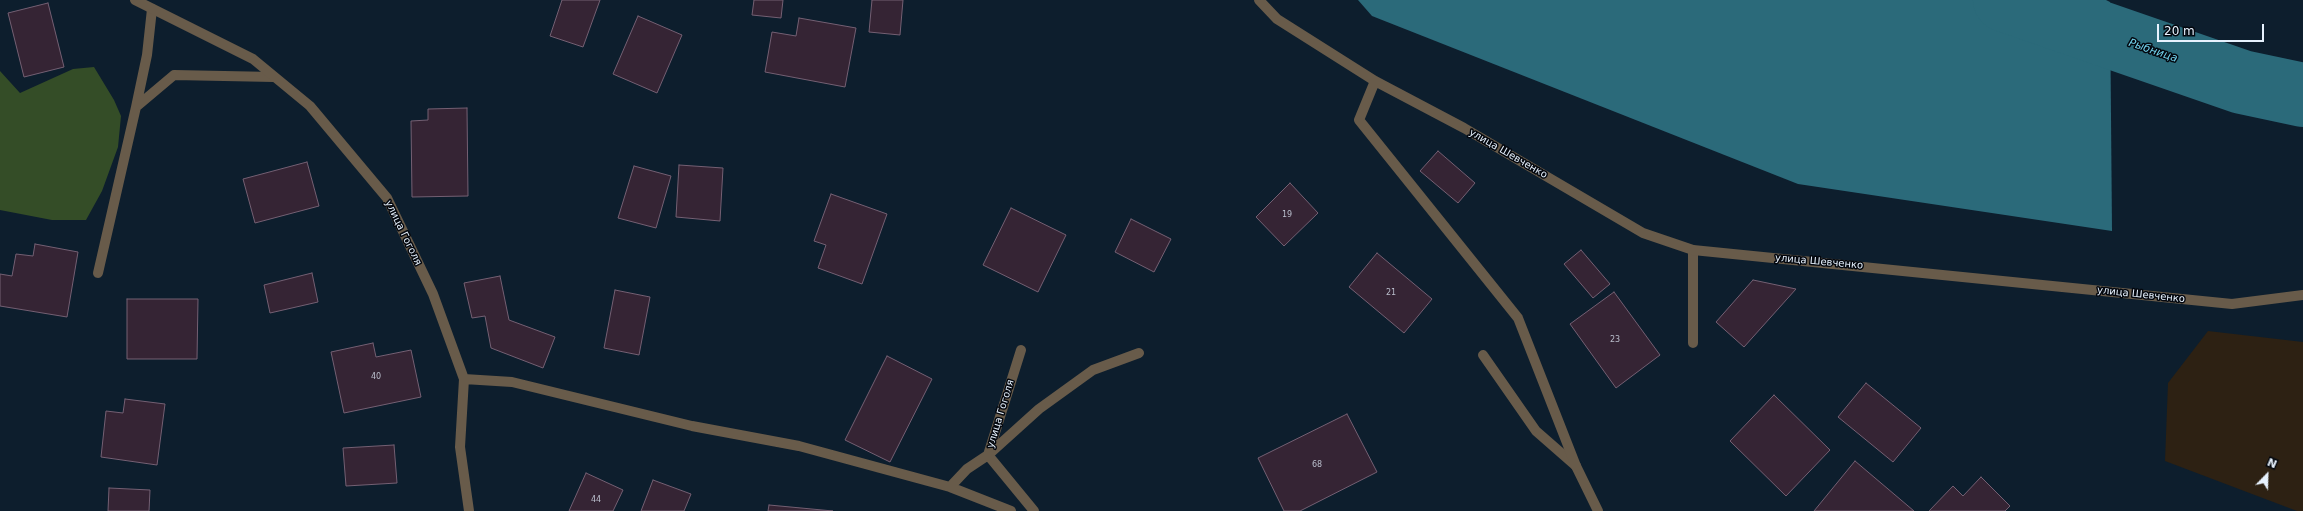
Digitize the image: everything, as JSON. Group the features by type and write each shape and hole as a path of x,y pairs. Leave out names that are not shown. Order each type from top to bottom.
{"street":[{"name":"улица Гоголя","path":"135,0 253,59 310,106 387,198 433,294 464,379 460,447 469,511"},
{"name":"улица Шевченко","path":"1259,0 1277,18 1375,82 1464,128 1643,234 1693,250 2232,304 2303,295"},
{"path":"98,273 147,55 152,9"},
{"path":"136,107 174,75 274,77"},
{"path":"1375,82 1359,120 1518,318 1576,466 1598,511"},
{"path":"1693,250 1693,344"},
{"name":"улица Гоголя","path":"1021,350 988,455 1034,511"},
{"path":"950,487 967,469 988,455 1039,409 1093,370 1139,353"},
{"path":"1483,354 1536,431 1576,466"},
{"path":"464,379 512,382 692,426 799,446 950,487 1011,511"}],"shaded area":[{"path":"2208,331 2303,342 2303,511 2297,511 2165,461 2168,383"}],"green space":[{"path":"94,67 114,100 121,116 118,147 102,191 86,220 52,220 0,210 0,71 20,93 73,69"}],"water":[{"path":"1358,0 2106,0 2110,2 2112,231 1798,184 1372,16"}],"building":[{"path":"562,0 600,0 583,47 550,36"},
{"path":"754,0 783,0 781,18 752,15"},
{"path":"872,0 903,0 900,35 869,32"},
{"path":"48,3 64,67 24,77 8,13"},
{"path":"638,16 682,35 657,93 613,74"},
{"path":"799,18 856,28 845,87 765,72 772,32 796,36"},
{"path":"467,108 468,196 412,197 411,121 428,120 428,109"},
{"path":"1438,151 1475,183 1458,203 1420,171"},
{"path":"307,162 319,206 255,223 243,179"},
{"path":"679,165 723,168 720,221 676,217"},
{"path":"634,166 671,176 656,228 618,218"},
{"path":"1290,183 1318,213 1284,246 1256,217"},
{"path":"831,194 887,214 862,284 818,268 826,245 814,241"},
{"path":"1011,208 1066,235 1038,292 983,265"},
{"path":"1131,219 1171,239 1154,272 1115,252"},
{"path":"35,244 78,252 67,317 0,306 0,274 12,276 16,254 33,256"},
{"path":"1581,250 1610,284 1593,298 1564,264"},
{"path":"1377,253 1432,299 1404,333 1349,287"},
{"path":"312,273 318,302 270,313 264,285"},
{"path":"500,276 509,320 555,337 543,368 491,348 485,316 472,318 464,283"},
{"path":"1753,280 1796,289 1744,347 1716,322"},
{"path":"615,290 650,297 639,355 604,348"},
{"path":"1614,292 1660,355 1616,388 1570,324"},
{"path":"127,299 198,299 197,359 127,359"},
{"path":"373,343 376,357 411,350 421,397 344,413 331,352"},
{"path":"887,356 932,379 890,462 845,440"},
{"path":"1866,383 1921,428 1893,462 1838,417"},
{"path":"1774,395 1830,450 1786,496 1730,441"},
{"path":"125,399 165,404 157,465 101,457 106,411 123,413"},
{"path":"1347,414 1377,472 1300,511 1284,511 1258,458"},
{"path":"394,445 397,483 346,486 343,448"},
{"path":"1855,461 1914,511 1814,511"},
{"path":"586,473 623,490 613,511 569,511"},
{"path":"1981,477 2010,506 2005,511 1929,511 1953,486 1963,496"},
{"path":"653,480 691,494 684,511 641,511"},
{"path":"109,488 150,490 149,511 108,511"},
{"path":"769,505 833,511 768,511"}],"waterway":[{"name":"Рыбница","path":"2005,0 2242,82 2303,95"}]}
